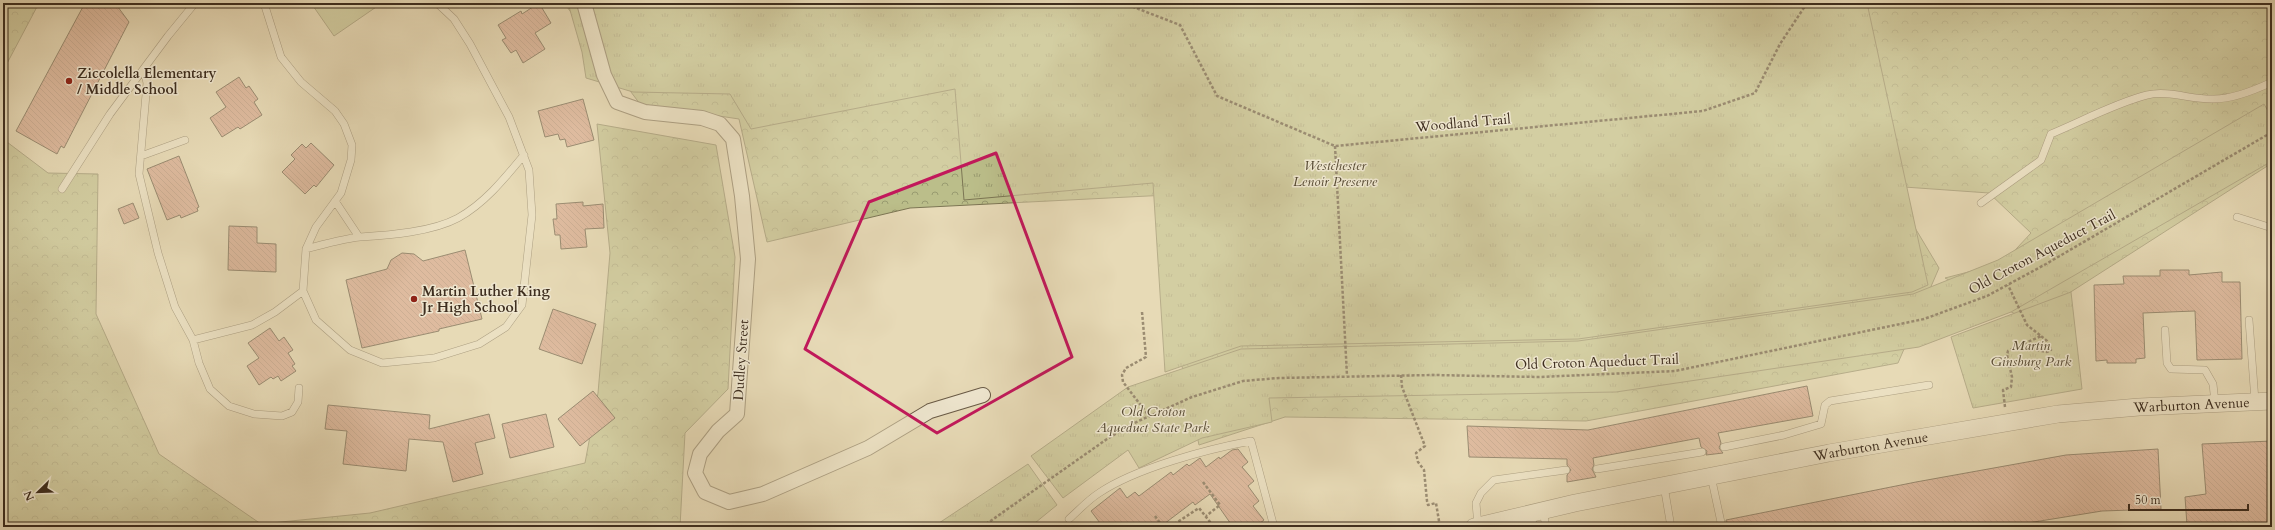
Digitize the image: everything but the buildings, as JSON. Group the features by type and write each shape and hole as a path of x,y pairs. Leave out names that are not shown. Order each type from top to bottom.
{"street":[{"name":"Dudley Street","path":"584,3 604,75 617,102 645,112 702,118 720,124 733,139 748,259 736,414 718,430 700,454 695,474 705,492 729,502 763,494 868,448 930,411 983,395"},
{"name":"Warburton Avenue","path":"1476,527 1538,520 1664,486 1829,453 2058,414 2272,401"}],"lane":[{"path":"62,189 110,114 195,3"},
{"path":"264,3 281,57 301,82 335,111 349,133 352,145 351,160 341,193 316,227 306,249 303,291 316,320 350,350 382,363 434,358 479,344 506,327 522,305 532,215 529,170 509,117 470,44 454,19 437,3"},
{"path":"144,70 147,83 139,174 156,246 175,307 193,340 199,363 210,389 229,406 254,414 282,416 292,412 298,402 299,388"},
{"path":"1981,203 2041,160 2051,134 2101,113 2148,95 2173,94 2215,100 2252,91 2272,82"},
{"path":"141,156 185,140"},
{"path":"306,249 359,237 436,226 458,218 476,206 495,189 524,155"},
{"path":"335,201 359,237"},
{"path":"2237,217 2272,228"},
{"path":"193,340 252,325 275,312 303,291"},
{"path":"2249,320 2255,402"},
{"path":"2165,330 2166,363 2171,369 2205,370 2213,384 2216,404"},
{"path":"1724,447 1784,435 1821,424 1825,406 1830,401 1929,385"},
{"path":"1069,519 1099,493 1137,474 1217,447 1251,441 1274,527"},
{"path":"1597,469 1702,452"},
{"path":"1476,527 1476,503 1481,492 1494,480 1566,470"},
{"path":"1711,476 1722,527"},
{"path":"1664,486 1671,527"}],"path":[{"name":"Woodland Trail","path":"1122,3 1180,25 1217,96 1335,146 1703,111 1755,93 1780,44 1807,3"},
{"name":"Old Croton Aqueduct Trail","path":"982,527 1107,439 1149,416 1192,397 1243,381 1279,378 1347,376 1539,377 1675,371 1924,319 1987,296 2008,285 2272,132"},
{"path":"1335,146 1347,376"},
{"path":"2008,285 2027,325 2047,341 2050,350 2047,352 2027,348 2023,344"},
{"path":"1142,312 1146,357 1126,368 1122,375 1123,382 1149,416"},
{"path":"2005,405 2003,390 2011,387 2012,377 2007,354 2008,351 2041,336"},
{"path":"1401,376 1402,387 1425,446 1416,453 1418,462 1424,470 1428,505 1436,503 1440,527"},
{"path":"1202,482 1220,505 1206,516"},
{"path":"1170,527 1199,508 1214,527"},
{"path":"1155,516 1163,527"}],"highlighted area":[{"path":"996,153 1072,357 937,433 805,349 869,202"}],"green space":[{"path":"3,3 39,3 3,71"},
{"path":"311,3 382,3 334,36"},
{"name":"Westchester Lenoir Preserve","path":"564,3 2272,3 2272,163 2027,320 1945,278 2003,263 2031,233 1989,193 1890,186 1939,268 1898,363 1586,421 1285,417 1199,445 1172,320 1168,195 910,208 767,242 739,119 640,104"},
{"name":"Westchester Lenoir Preserve","path":"568,3 1867,3 1928,285 1912,292 1578,339 1241,346 1165,372 1153,183 964,200 955,89 751,129 730,94 633,92 586,78 582,52"},
{"name":"Old Croton Aqueduct State Park","path":"2264,104 2272,118 2272,161 2011,312 1919,347 1616,392 1269,398 1272,422 1202,438 1139,468 1128,450 1063,498 1031,456 1128,387 1241,349 1578,341 1913,294 1998,260"},
{"path":"597,124 716,145 735,257 728,389 685,433 680,527 3,527 3,139 48,173 98,174 96,314 159,454 261,524 370,513 585,463 598,393 610,253"},
{"name":"Martin Ginsburg Park","path":"2071,292 2082,389 1973,408 1951,337"},
{"path":"1028,464 1057,505 1030,527 933,527"}],"place":[{"name":"Ziccolella Elementary / Middle School","path":"69,81"},
{"name":"Martin Luther King Jr High School","path":"414,299"}]}
